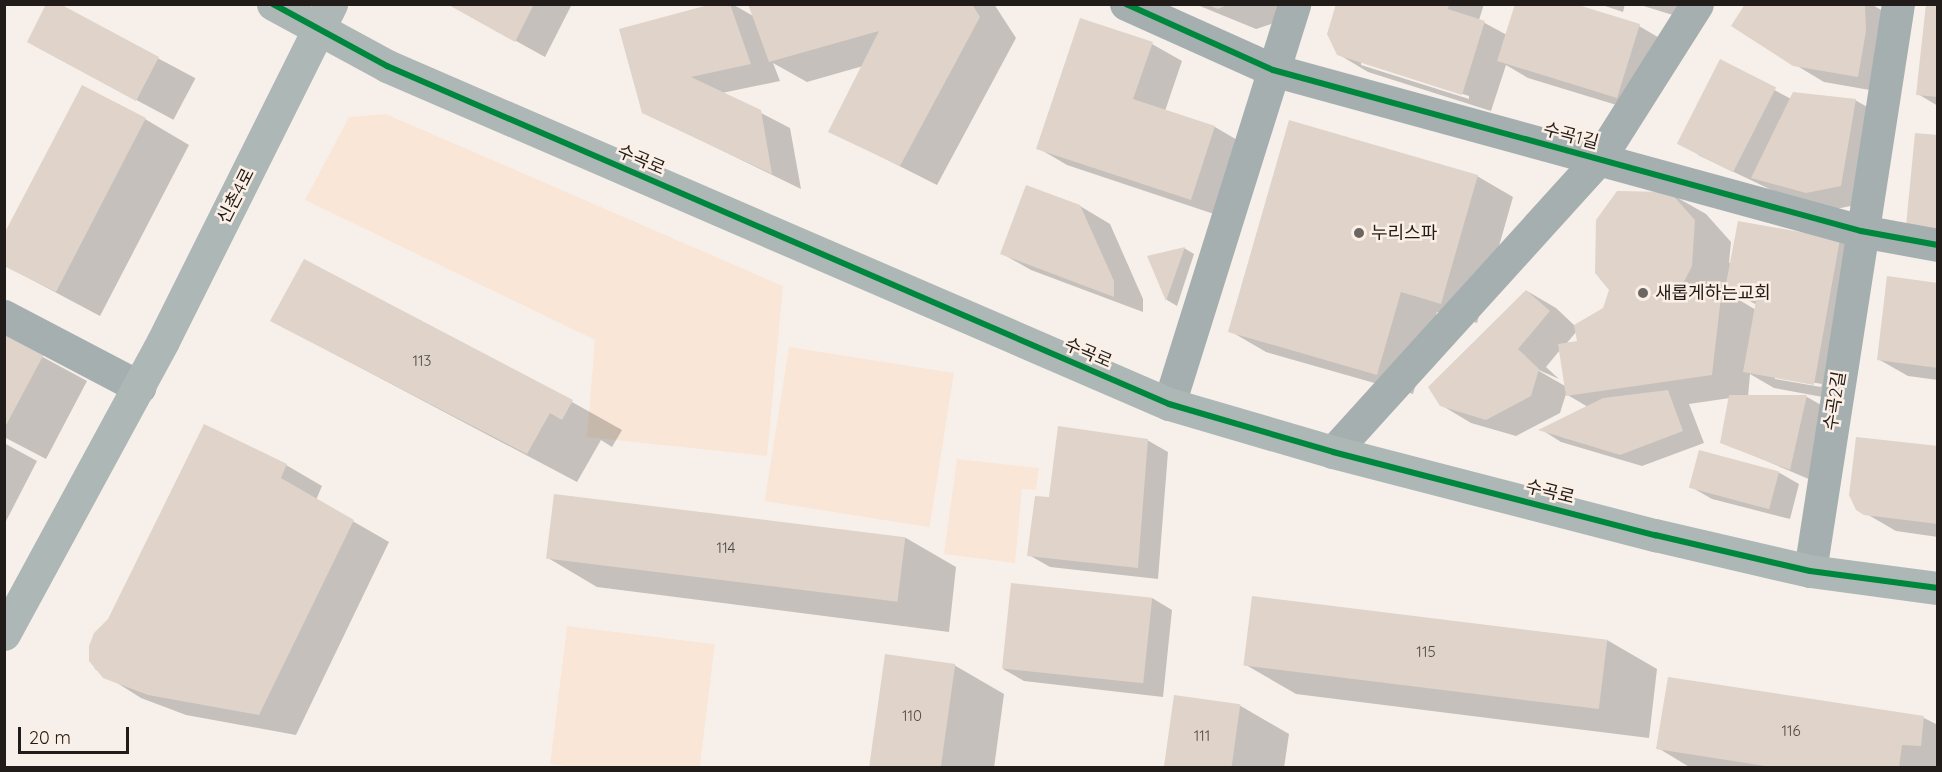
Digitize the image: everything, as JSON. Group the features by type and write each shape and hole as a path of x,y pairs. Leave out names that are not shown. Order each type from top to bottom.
{"street":[{"name":"수곡로","path":"273,4 326,16 387,66 1169,404 1333,452 1810,571 1938,588"},
{"name":"수곡1길","path":"1126,4 1273,70 1861,231"},
{"path":"1169,404 1294,4"},
{"path":"1333,452 1599,159 1697,4"},
{"name":"수곡2길","path":"1810,571 1898,4"},
{"name":"신촌4로","path":"6,625 139,387 326,16"},
{"path":"1861,231 1938,245"},
{"path":"4,316 139,387"}],"shaded area":[{"path":"386,114 783,286 767,456 587,437 595,340 305,200 349,117"},
{"path":"789,347 954,373 930,527 765,501"},
{"path":"957,459 1039,468 1036,490 1022,489 1015,563 944,554"},
{"path":"567,626 715,644 700,768 583,768 550,764"}],"building":[{"path":"46,4 60,4 159,57 136,101 27,42"},
{"path":"447,4 534,4 515,42"},
{"path":"712,4 730,4 751,64 691,77 761,110 772,174 642,113 619,29"},
{"path":"748,4 972,4 980,17 900,166 828,132 879,31 769,62"},
{"path":"1208,4 1230,4 1218,9 1208,5"},
{"path":"1336,4 1449,4 1448,9 1485,21 1462,95 1337,55 1327,34"},
{"path":"1515,4 1575,4 1640,24 1617,98 1497,61"},
{"path":"1745,4 1865,4 1866,31 1858,77 1793,66 1731,26"},
{"path":"1926,4 1938,4 1938,97 1916,95"},
{"path":"1080,18 1153,42 1133,99 1215,126 1191,200 1036,149"},
{"path":"1720,59 1776,88 1733,172 1677,144"},
{"path":"82,85 146,118 56,292 4,266 4,234"},
{"path":"1793,92 1856,99 1841,186 1806,193 1751,178"},
{"name":"누리스파","path":"1289,120 1478,175 1441,304 1401,292 1377,375 1228,332"},
{"path":"1915,133 1938,135 1938,229 1906,226"},
{"path":"1026,185 1080,205 1114,281 1114,297 1000,254"},
{"name":"새롭게하는교회","path":"1617,191 1670,192 1695,220 1692,266 1677,296 1722,288 1712,375 1566,396 1558,344 1577,341 1574,325 1603,308 1609,290 1595,273 1596,220"},
{"path":"1738,221 1840,239 1814,385 1743,372 1757,295 1725,289"},
{"path":"1185,247 1166,301 1147,256"},
{"path":"304,259 573,400 562,420 550,413 527,454 270,321"},
{"path":"1887,276 1938,283 1938,368 1877,360"},
{"path":"1526,290 1550,311 1518,349 1539,369 1531,396 1486,420 1440,406 1428,387"},
{"path":"4,334 44,354 4,429"},
{"path":"1668,390 1683,431 1620,455 1538,430 1603,398"},
{"path":"1729,395 1807,395 1790,470 1720,443"},
{"path":"204,424 287,464 281,478 354,520 259,715 148,695 103,678 89,661 89,646 94,633 108,619"},
{"path":"1058,426 1148,439 1138,568 1027,556 1035,496 1049,497"},
{"path":"1856,437 1938,446 1938,524 1864,515 1856,510 1849,495"},
{"path":"1699,450 1779,471 1769,509 1689,488"},
{"path":"554,494 905,537 897,602 546,559"},
{"path":"1011,583 1152,598 1143,683 1002,669"},
{"path":"1252,596 1607,640 1599,709 1243,665"},
{"path":"885,654 955,664 941,768 869,768"},
{"path":"1668,677 1924,716 1921,746 1902,745 1899,768 1778,768 1656,749"},
{"path":"1174,695 1240,704 1231,768 1164,768"}],"cycle path":[{"path":"273,4 387,66 1169,404 1333,452 1655,535 1810,571 1938,588"},
{"path":"1126,4 1273,70 1861,231 1938,245"}],"place":[{"name":"누리스파","path":"1359,233"},
{"name":"새롭게하는교회","path":"1643,293"}]}
